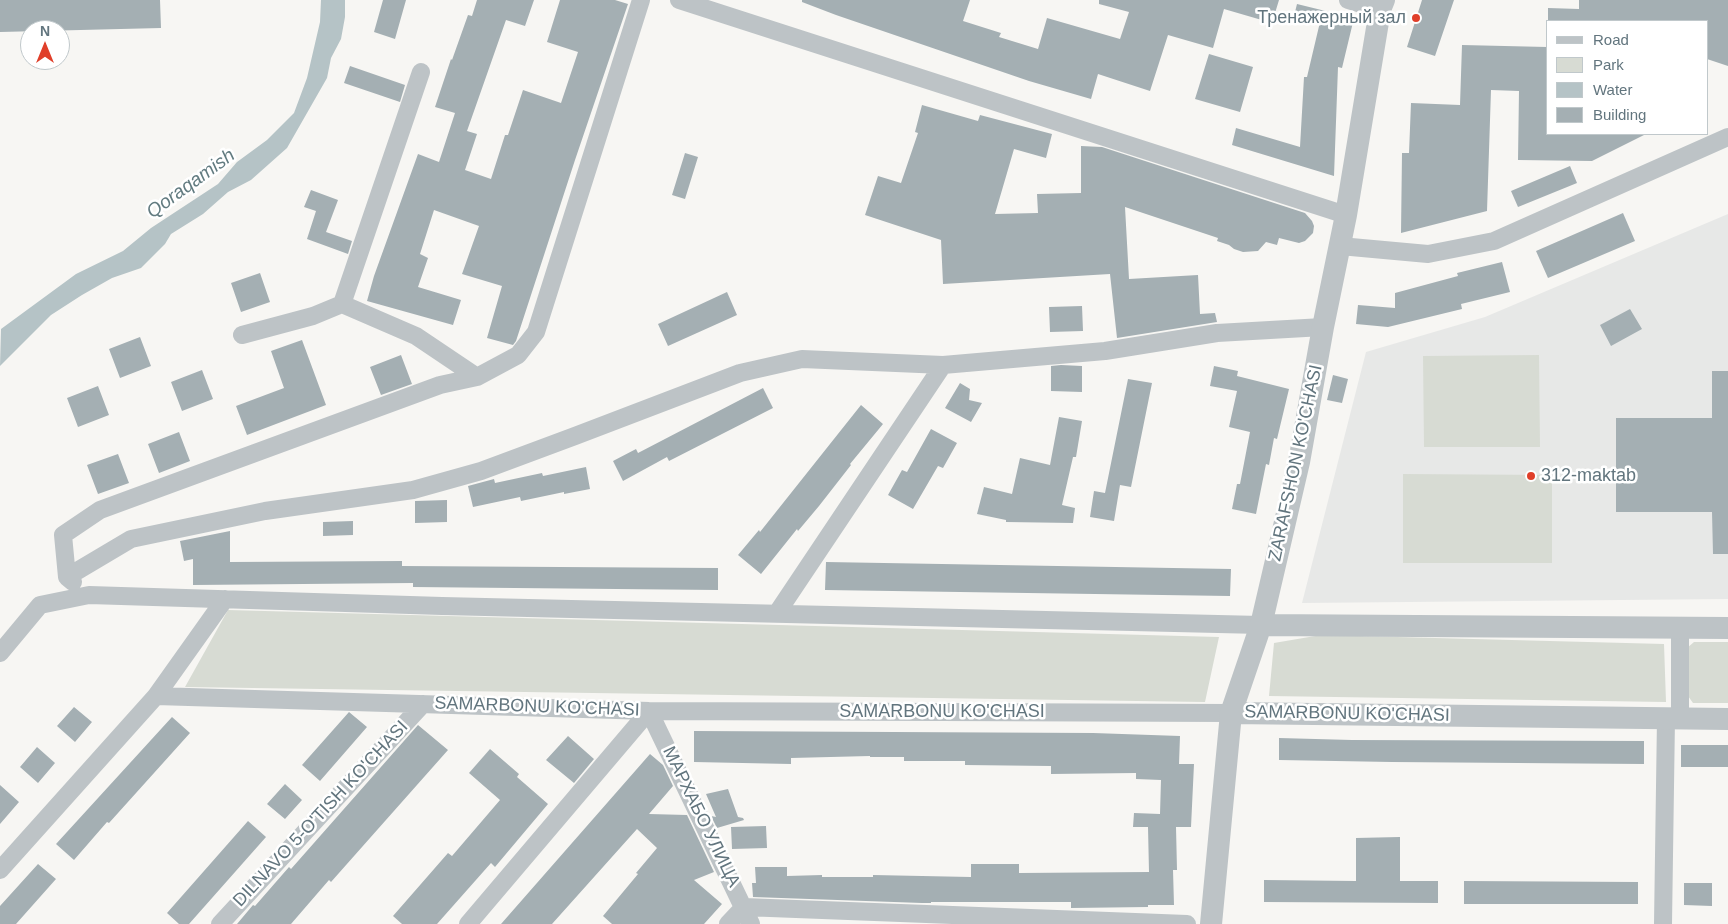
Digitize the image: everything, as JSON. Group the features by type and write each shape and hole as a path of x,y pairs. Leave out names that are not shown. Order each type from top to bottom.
{"street":[{"path":"89,595 67,577 64,535 100,510 440,385 477,377 518,355 536,332 641,0"},
{"path":"679,0 1346,215"},
{"path":"1348,0 1382,5"},
{"name":"ZARAFSHON KO'CHASI","path":"1211,924 1231,713 1261,624 1299,462 1323,327 1346,215 1382,5"},
{"path":"342,304 421,72"},
{"path":"1340,246 1428,254 1494,241 1728,137"},
{"path":"242,335 313,316 342,304 416,336 477,377"},
{"path":"67,577 131,539 265,511 413,490 481,471 740,373 802,359 944,365 1105,351 1217,333 1323,327"},
{"path":"777,613 944,365"},
{"path":"0,653 40,605 89,595 442,606 1261,624 1728,628"},
{"path":"0,870 156,696 225,599"},
{"path":"1663,924 1673,718 1680,628"},
{"name":"SAMARBONU KO'CHASI","path":"156,696 649,711 1231,713 1728,719"},
{"name":"DILNAVO 5-O'TISH KO'CHASI","path":"220,924 422,704"},
{"path":"468,924 649,711"},
{"name":"МАРХАБО УЛИЦА","path":"649,711 751,924"},
{"path":"728,924 744,906 1186,924"}],"shaded area":[{"name":"312-maktab","path":"1728,214 1728,599 1302,603 1366,352 1485,317"}],"green space":[{"path":"1539,355 1540,447 1424,447 1423,356"},
{"path":"1403,474 1552,475 1552,563 1403,563"},
{"path":"228,610 1219,637 1205,702 185,687"},
{"path":"1321,635 1664,644 1666,702 1269,696 1274,643"},
{"path":"1694,642 1728,642 1728,703 1693,703 1688,696 1687,648"}],"water":[{"path":"321,0 345,0 345,17 341,39 331,58 327,78 287,148 251,180 228,192 203,214 171,234 165,244 141,268 112,278 51,315 0,366 1,329 76,274 123,251 151,228 218,184 237,162 267,140 294,113 307,78 320,22"}],"building":[{"path":"0,0 160,0 161,28 70,30 70,20 20,20 20,32 0,32"},
{"path":"383,0 406,0 395,39 374,32"},
{"path":"477,0 534,0 525,26 506,20 467,131 477,134 465,170 491,179 505,135 508,135 523,90 561,103 578,52 547,42 560,0 615,0 628,4 516,341 513,345 487,338 502,286 462,274 479,226 434,210 420,254 428,258 418,287 461,300 453,325 367,301 374,276 418,154 439,162 455,113 435,107 468,15 472,16"},
{"path":"802,0 970,0 963,21 1001,33 999,37 1038,49 1047,18 1120,39 1129,12 1099,4 1099,0 1279,0 1272,23 1224,9 1213,48 1168,35 1150,91 1098,74 1091,99 1029,81 836,15 802,2"},
{"path":"1422,0 1454,0 1435,56 1407,47"},
{"path":"1579,0 1728,0 1728,66 1708,59 1708,20 1548,20 1548,8 1579,9"},
{"path":"1297,4 1354,18 1342,68 1338,67 1334,176 1232,145 1236,128 1300,147 1304,77 1307,77 1320,22 1295,12"},
{"path":"1462,45 1546,47 1546,135 1644,135 1592,161 1518,160 1519,91 1491,90 1487,211 1401,233 1402,153 1409,153 1411,103 1460,105"},
{"path":"1209,54 1253,67 1240,112 1195,99"},
{"path":"350,66 405,85 400,102 344,83"},
{"path":"922,105 978,121 980,115 1052,134 1046,158 1014,149 995,214 1038,213 1037,194 1081,193 1081,146 1102,147 1305,213 1314,226 1313,233 1305,241 1299,243 1279,238 1277,245 1266,242 1258,251 1243,252 1217,241 1218,238 1125,207 1129,279 1198,275 1200,314 1215,313 1217,322 1117,338 1110,274 943,284 941,240 865,215 878,176 901,183 918,133 915,132"},
{"path":"685,153 698,157 685,199 672,195"},
{"path":"1570,166 1577,183 1518,207 1511,191"},
{"path":"311,190 338,200 326,232 352,241 348,254 307,239 316,211 304,207"},
{"path":"1623,213 1635,241 1548,278 1536,251"},
{"path":"1502,262 1510,292 1461,304 1462,309 1388,327 1356,324 1358,305 1395,308 1395,293 1458,276 1457,273"},
{"path":"260,273 270,302 241,312 231,283"},
{"path":"727,292 737,315 668,346 658,324"},
{"path":"1082,306 1083,331 1050,332 1049,307"},
{"path":"1630,309 1642,329 1611,346 1600,325"},
{"path":"140,337 151,366 120,378 109,349"},
{"path":"302,340 326,405 247,435 236,406 284,388 271,351"},
{"path":"401,355 412,384 381,395 370,367"},
{"path":"1051,366 1082,366 1082,392 1051,391"},
{"path":"1214,366 1238,371 1237,376 1289,389 1277,439 1274,438 1269,465 1266,464 1256,514 1232,509 1237,484 1240,484 1250,432 1229,427 1237,391 1210,386"},
{"path":"202,370 213,399 182,411 171,382"},
{"path":"1712,371 1728,371 1728,554 1713,554 1712,512 1616,512 1616,418 1712,418"},
{"path":"1333,375 1348,379 1342,403 1327,400"},
{"path":"1128,379 1152,383 1131,487 1120,485 1114,521 1090,517 1094,491 1105,493"},
{"path":"960,383 970,389 969,400 982,403 971,422 945,408"},
{"path":"98,386 109,415 78,427 67,398"},
{"path":"763,388 773,408 669,461 667,457 623,481 613,461 636,449 638,453"},
{"path":"861,405 883,424 819,506 798,531 797,529 761,574 738,555 759,530 760,532"},
{"path":"1059,417 1082,421 1076,457 1073,457 1062,505 1075,508 1073,523 1006,522 1006,520 977,514 984,487 1012,494 1020,458 1050,465"},
{"path":"931,429 957,443 943,468 938,466 913,509 888,495 902,470 907,472"},
{"path":"179,432 190,461 159,473 148,444"},
{"path":"118,454 129,483 98,494 87,465"},
{"path":"586,467 590,489 521,501 520,497 473,507 468,486 494,479 495,483 542,473 543,476"},
{"path":"447,500 447,522 415,523 415,501"},
{"path":"353,521 353,535 323,536 323,522"},
{"path":"230,531 230,562 402,561 402,566 718,568 718,590 413,587 413,583 193,585 193,559 184,561 180,541"},
{"path":"826,562 1231,569 1230,596 825,590"},
{"path":"74,707 92,722 75,742 57,726"},
{"path":"349,712 367,727 320,781 302,765"},
{"path":"172,717 190,733 74,860 56,844"},
{"path":"418,725 448,750 331,882 329,880 291,924 237,924 289,867 291,869"},
{"path":"694,731 1093,733 1180,736 1179,764 1194,764 1191,827 1176,827 1177,870 1173,870 1174,905 1071,908 1071,902 922,903 753,897 752,883 756,883 755,867 787,867 787,876 822,875 822,877 873,877 873,875 971,877 971,864 1019,864 1019,873 1149,872 1148,827 1133,827 1134,813 1160,814 1161,780 1136,779 1136,773 1051,774 1051,766 965,765 965,761 904,761 904,757 791,758 791,764 694,762"},
{"path":"568,736 594,759 574,783 546,760"},
{"path":"1279,738 1644,741 1644,764 1279,760"},
{"path":"1681,745 1728,745 1728,767 1681,767"},
{"path":"37,747 55,763 38,783 20,767"},
{"path":"490,749 519,774 517,777 548,804 495,867 491,863 437,924 402,924 393,916 448,853 452,856 500,800 469,773"},
{"path":"650,754 663,765 673,786 649,814 687,815 714,872 694,880 722,904 704,924 612,924 603,916 657,848 637,829 552,924 501,924"},
{"path":"285,784 302,800 285,819 267,804"},
{"path":"0,785 19,802 0,824"},
{"path":"728,789 738,817 744,820 717,828 711,816 716,817 706,794"},
{"path":"248,821 266,837 189,924 179,924 167,913"},
{"path":"766,826 767,848 732,849 731,827"},
{"path":"1400,837 1400,881 1438,881 1438,903 1264,902 1264,880 1356,881 1356,838"},
{"path":"38,864 56,879 16,924 0,924 0,906"},
{"path":"1464,881 1638,882 1638,904 1464,904"},
{"path":"1684,883 1712,883 1712,906 1684,905"}],"place":[{"name":"Тренажерный зал","path":"1416,18"},
{"name":"312-maktab","path":"1531,476"}],"water label":[{"name":"Qoraqamish","path":"191,184"}]}
